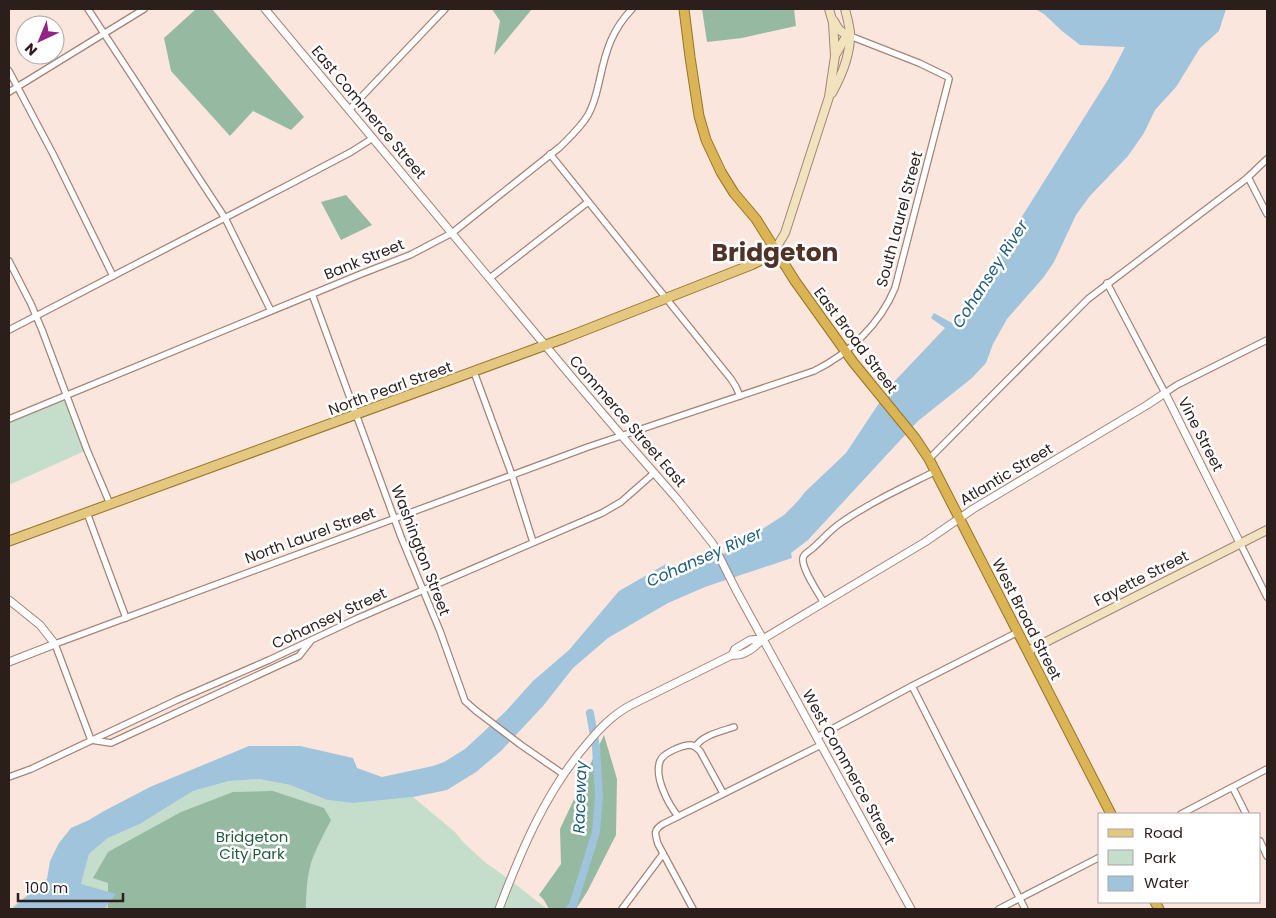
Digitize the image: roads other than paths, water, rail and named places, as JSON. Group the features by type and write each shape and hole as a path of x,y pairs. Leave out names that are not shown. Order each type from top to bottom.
{"highway":[{"name":"East Broad Street","path":"684,9 697,108 708,146 721,172 734,193 756,219 795,281 846,351 915,438"},
{"name":"West Broad Street","path":"915,438 936,471 1110,813"}],"main road":[{"path":"829,97 845,66 850,36 845,9"},
{"path":"775,250 785,233 829,97 835,56 833,23 830,13"},
{"path":"830,13 838,29 843,34 850,36"},
{"path":"835,56 844,40 850,36"},
{"name":"North Pearl Street","path":"9,541 546,346 751,265 775,250"},
{"name":"Fayette Street","path":"1028,651 1267,530"}],"street":[{"path":"88,9 224,218 271,311"},
{"path":"9,92 144,9"},
{"name":"East Commerce Street","path":"265,9 452,233"},
{"path":"349,110 445,9"},
{"name":"Bank Street","path":"9,419 410,255 452,233 571,137 588,114 595,100 610,40 618,25 632,9"},
{"name":"South Laurel Street","path":"621,436 814,371 846,351 872,326 883,312 895,288 948,77 919,63 850,36"},
{"path":"9,71 53,154 113,276"},
{"path":"9,330 373,138"},
{"path":"550,154 731,379 740,396"},
{"path":"929,458 1088,299 1248,176 1267,159"},
{"path":"1248,176 1267,214"},
{"path":"490,278 588,202"},
{"name":"Commerce Street East","path":"452,233 702,530 763,639"},
{"path":"9,261 36,316 110,504"},
{"name":"Vine Street","path":"1108,283 1267,597"},
{"name":"Washington Street","path":"312,294 394,518 465,700 470,706 521,745 563,774"},
{"name":"Atlantic Street","path":"499,909 512,873 548,799 563,774 586,744 610,718 624,708 732,655 738,656 754,648 763,639 925,542 973,509 1178,385 1267,340"},
{"path":"474,372 512,475 533,542"},
{"name":"North Laurel Street","path":"9,662 394,518 621,436"},
{"path":"824,603 804,566 802,560 804,554 811,550 840,523 877,500 936,471"},
{"name":"Cohansey Street","path":"9,778 422,590 593,517 615,506 654,473"},
{"path":"88,512 126,618"},
{"path":"9,600 40,625 55,644 91,740 111,743 299,656 311,640"},
{"path":"817,737 1018,632"},
{"name":"West Commerce Street","path":"763,639 911,909"},
{"path":"912,686 1025,909"},
{"path":"696,746 705,738 734,727"},
{"path":"678,816 663,789 658,773 660,761 669,752 689,745 696,746 723,793"},
{"path":"693,909 658,844 655,832 660,826 678,816 821,745"},
{"path":"1183,813 1267,769"},
{"path":"1232,788 1245,813"},
{"path":"1261,843 1267,856"},
{"path":"622,909 663,854"},
{"path":"998,909 1098,858"}],"water":[{"name":"Cohansey River","path":"1035,9 1226,9 1219,31 1200,48 1176,87 1155,110 1144,133 1128,156 1089,197 1076,215 1054,262 1043,278 1007,319 993,344 986,363 972,378 918,421 808,540 791,553 792,558 705,587 668,603 608,638 573,668 543,706 501,751 476,772 447,790 413,797 353,803 327,800 290,785 259,779 229,781 193,791 140,824 108,838 89,854 81,884 116,894 104,909 12,909 47,879 50,861 59,843 71,828 150,787 249,746 300,746 353,758 357,768 382,777 444,762 465,749 505,712 533,681 569,650 619,591 666,564 674,572 686,565 692,569 725,553 784,515 846,453 891,385 945,328 931,318 934,313 952,323 1006,242 1109,78 1125,47 1080,45 1044,14"}],"waterway":[{"name":"Raceway","path":"570,909 573,905 596,832 599,796 596,747 590,713"}],"district":[{"name":"Bridgeton","path":"775,252"}],"park label":[{"name":"Bridgeton City Park","path":"252,844"}]}
